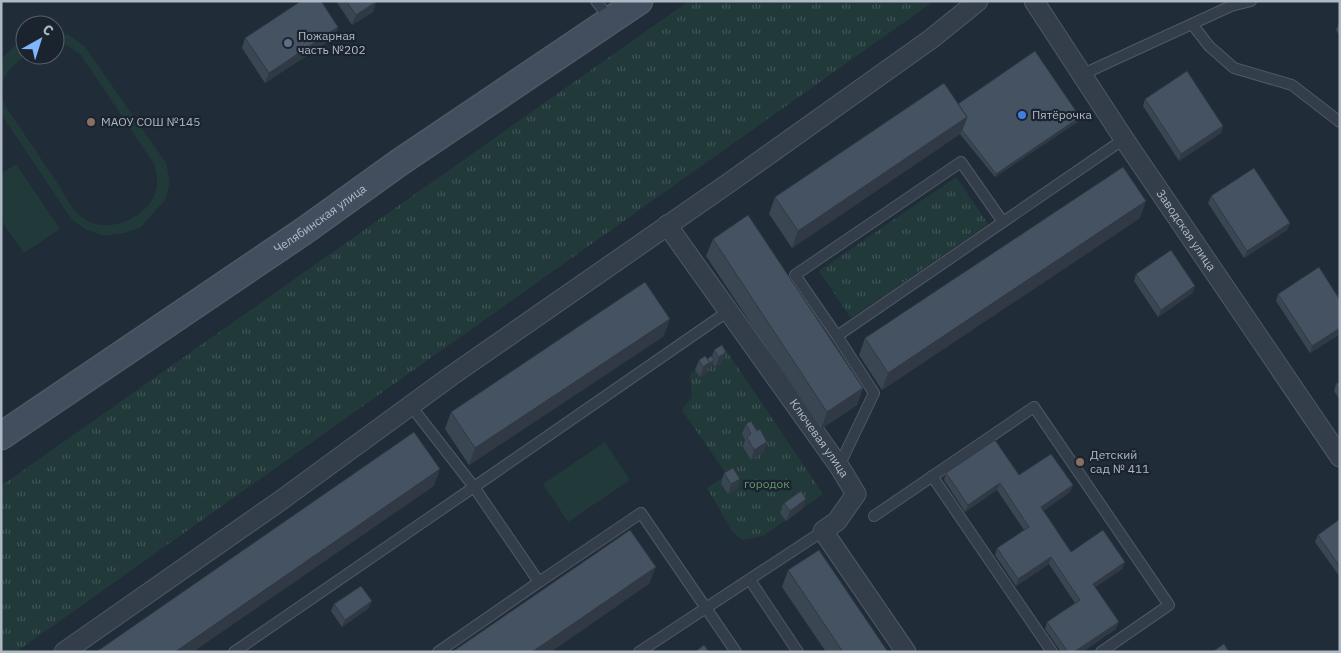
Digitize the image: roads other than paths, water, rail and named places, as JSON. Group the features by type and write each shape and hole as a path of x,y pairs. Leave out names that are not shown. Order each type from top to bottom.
{"street":[{"name":"Челябинская улица","path":"1,436 304,231 604,11 639,1"},
{"path":"64,652 931,39 978,1"},
{"name":"Заводская улица","path":"1034,1 1124,140 1340,457"},
{"name":"Ключевая улица","path":"667,225 727,312 839,466 856,494 837,521 823,531"},
{"path":"823,531 906,652"}],"lane":[{"path":"1081,75 1231,6 1251,1"},
{"path":"1192,24 1209,46 1234,68 1292,85 1340,122"},
{"path":"837,336 1124,140"},
{"path":"839,466 874,393 795,276 961,162 1003,222"},
{"path":"234,652 727,312"},
{"path":"411,406 474,487 539,582"},
{"path":"874,516 1034,407 1169,605 1101,652"},
{"path":"932,476 1052,652"},
{"path":"438,652 640,513 736,652"},
{"path":"639,652 823,531"},
{"path":"750,580 798,652"}],"place":[{"name":"Пожарная часть №202","path":"288,43"},
{"name":"Пятёрочка","path":"1022,115"},
{"name":"МАОУ СОШ №145","path":"91,122"},
{"name":"Детский сад № 411","path":"1080,462"}],"park label":[{"name":"городок","path":"767,484"}]}
